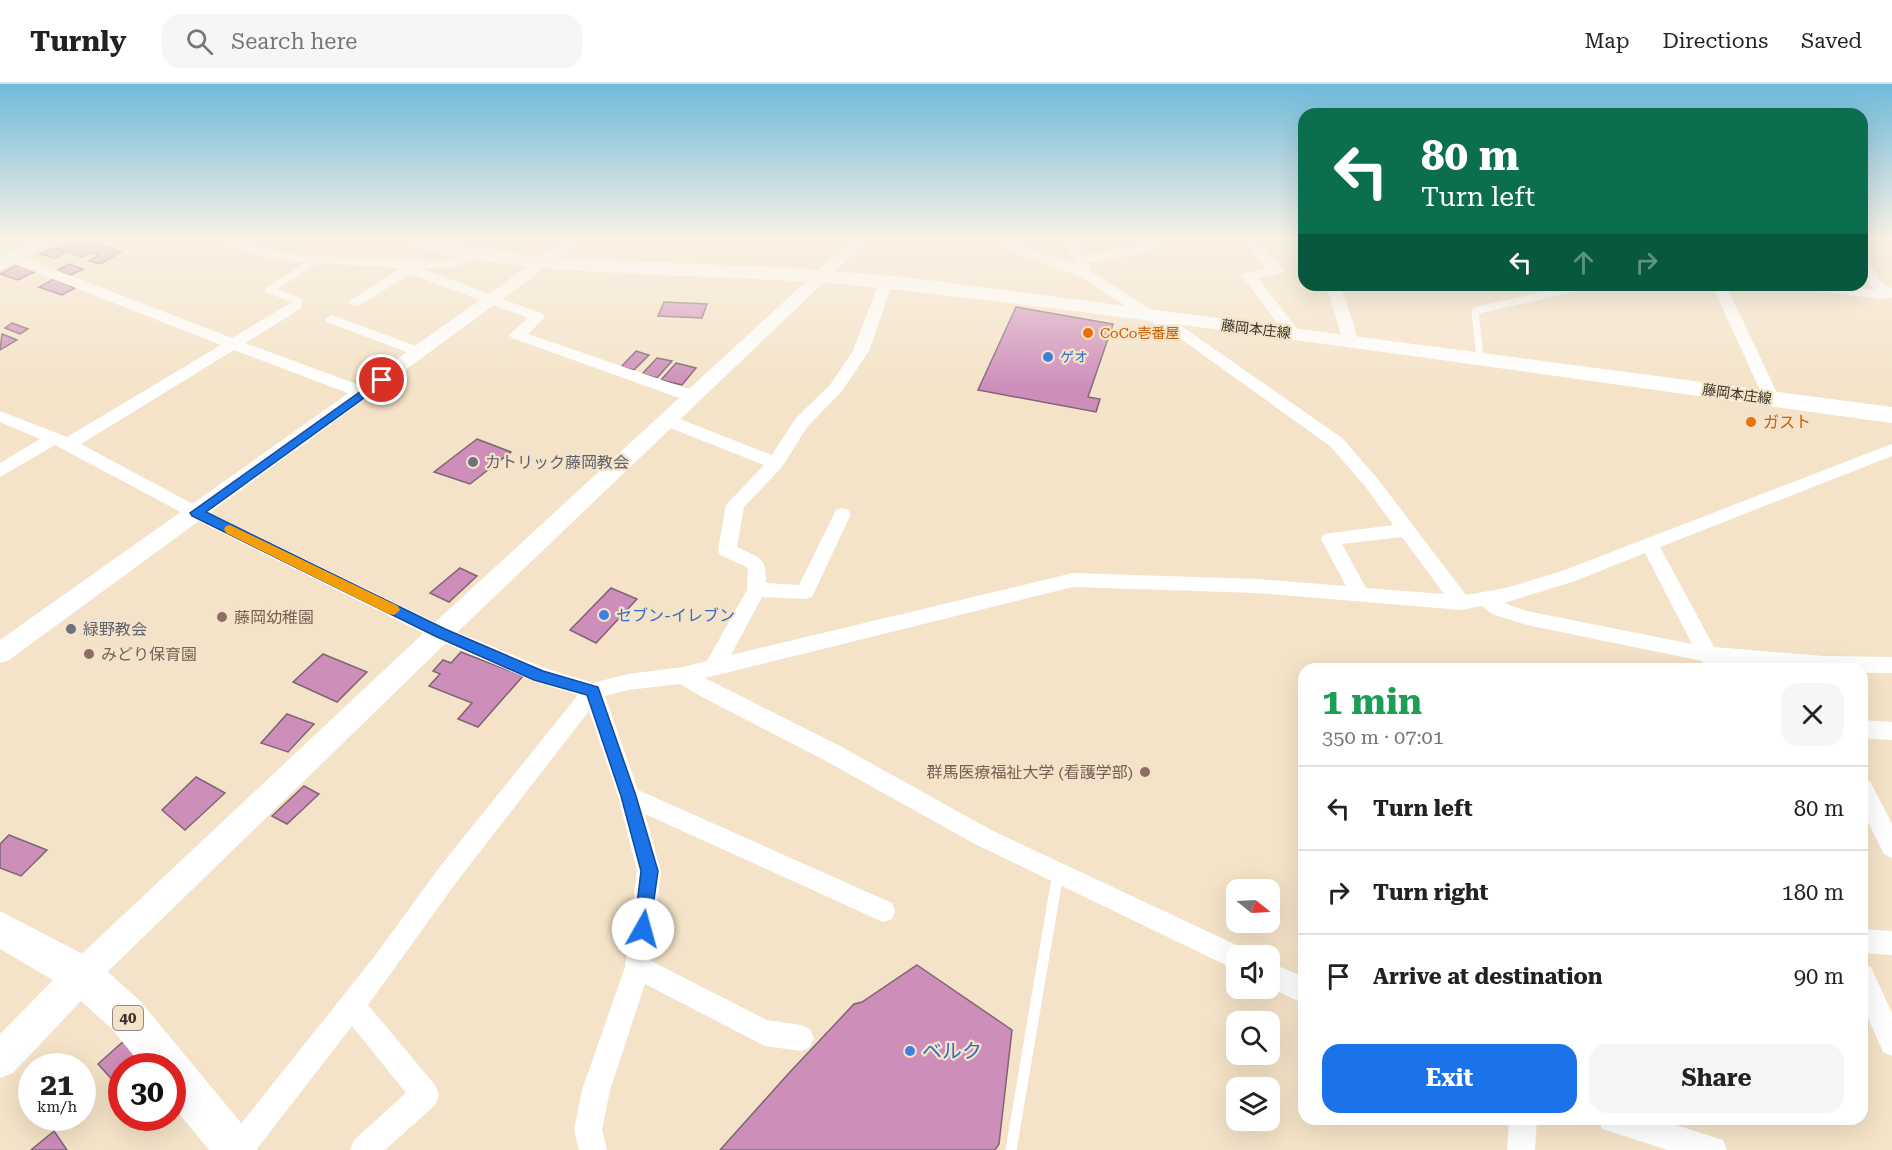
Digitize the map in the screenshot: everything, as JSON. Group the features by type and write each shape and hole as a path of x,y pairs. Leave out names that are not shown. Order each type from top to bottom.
{"main road":[{"name":"藤岡本庄線","path":"939,289 1349,341 1892,415"},
{"name":"40","path":"0,929 82,975 126,1015 157,1053"},
{"path":"0,1059 82,975"},
{"path":"186,1089 237,1150"}],"street":[{"path":"82,289 364,393"},
{"path":"355,302 376,289"},
{"path":"461,289 538,317 517,335 691,396"},
{"path":"0,653 507,289"},
{"path":"82,975 805,289"},
{"path":"714,667 758,590 757,565 727,550 735,506 776,463 801,423 836,388 861,351 884,289"},
{"path":"1109,289 1151,316 1175,328 1336,442 1371,482 1461,603"},
{"path":"1259,289 1293,334"},
{"path":"1335,291 1347,325 1349,341"},
{"path":"1722,291 1772,399"},
{"path":"1849,291 1879,295 1891,293"},
{"path":"0,471 61,441 233,344 295,306"},
{"path":"332,319 419,352"},
{"path":"0,416 61,441 196,513 440,633 540,675 593,691 628,682 682,675 1073,580 1257,586 1461,603 1506,596 1568,576 1650,545 1892,450"},
{"path":"666,420 776,463"},
{"path":"758,590 805,592 842,514"},
{"path":"1360,594 1330,539 1407,530"},
{"path":"1650,545 1712,662"},
{"path":"1486,599 1499,609 1527,618 1712,662 1768,663"},
{"path":"1868,665 1892,665"},
{"path":"682,675 832,753 983,837 1226,953"},
{"path":"593,691 650,871 638,967 596,1090 588,1130 593,1150"},
{"path":"237,1150 384,966 450,872 593,691"},
{"path":"1868,729 1892,731"},
{"path":"628,796 883,911"},
{"path":"1868,800 1892,847"},
{"path":"1868,941 1892,943"},
{"path":"638,967 765,1034 801,1038"},
{"path":"1280,979 1298,988"},
{"path":"1868,989 1892,1043"},
{"path":"352,1005 425,1095 364,1150"},
{"path":"1521,1150 1522,1125"},
{"path":"1632,1125 1713,1150"}],"lane":[{"path":"270,289 268,290 299,301 295,306"},
{"path":"1480,359 1475,311 1561,291"},
{"path":"1011,1150 1058,871"}],"building":[{"path":"44,289 74,289 62,295"},
{"path":"664,302 707,304 702,318 658,316"},
{"name":"ゲオ","path":"1016,307 1113,324 1088,397 1100,399 1096,412 978,390"},
{"path":"12,323 28,329 20,334 5,328"},
{"path":"2,334 17,340 0,350"},
{"path":"636,351 649,355 634,370 621,367"},
{"path":"657,358 672,361 657,378 642,374"},
{"path":"676,363 696,368 682,385 661,380"},
{"name":"カトリック藤岡教会","path":"477,439 511,452 470,484 434,472"},
{"path":"460,568 477,576 449,602 430,593"},
{"name":"セブン-イレブン","path":"611,588 637,599 596,643 570,630"},
{"path":"461,652 523,676 478,727 458,719 472,703 429,686 440,674 433,671 443,660 451,663"},
{"path":"323,654 367,672 337,702 293,682"},
{"path":"287,714 314,724 288,752 261,743"},
{"path":"196,777 225,793 185,830 162,810"},
{"path":"304,786 319,794 287,824 272,816"},
{"path":"9,835 47,850 21,876 0,868 0,844"},
{"name":"ベルク","path":"917,965 1012,1030 999,1144 995,1150 720,1150 854,1004 862,1002"},
{"path":"126,1039 140,1053 110,1053"},
{"path":"108,1055 108,1075 98,1064"},
{"path":"54,1131 67,1150 31,1150"}],"slow traffic":[{"path":"230,529 394,610"}],"place":[{"name":"CoCo壱番屋","path":"1088,333"},
{"name":"ゲオ","path":"1048,357"},
{"name":"ガスト","path":"1751,422"},
{"name":"カトリック藤岡教会","path":"473,462"},
{"name":"セブン-イレブン","path":"604,615"},
{"name":"藤岡幼稚園","path":"222,617"},
{"name":"緑野教会","path":"71,629"},
{"name":"みどり保育園","path":"89,654"},
{"name":"群馬医療福祉大学 (看護学部)","path":"1145,772"},
{"name":"ベルク","path":"910,1051"}],"route":[{"path":"382,380 196,513 440,633 540,675 593,691 650,871 643,929"}]}
